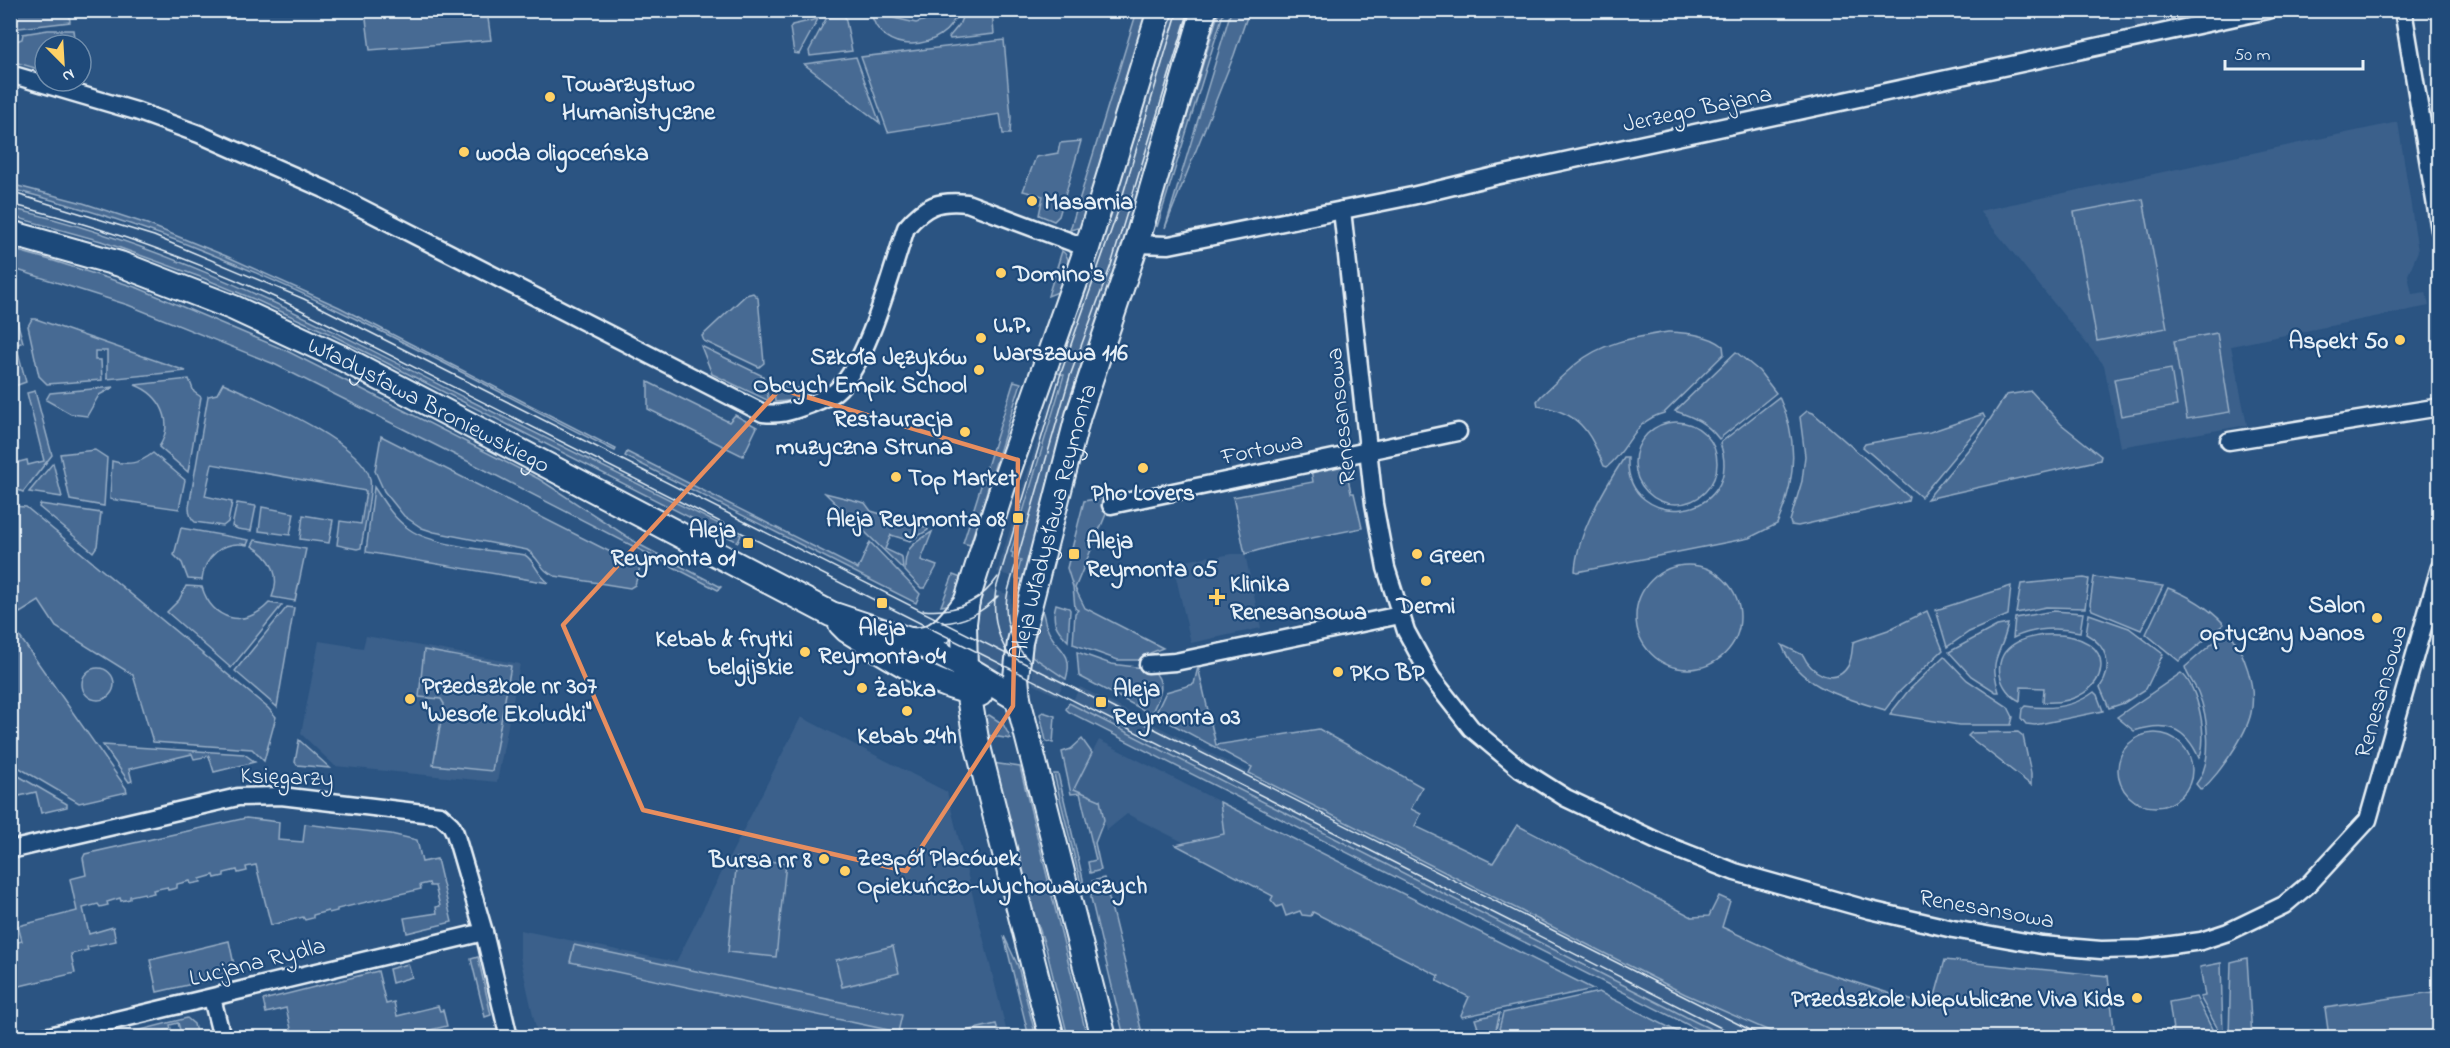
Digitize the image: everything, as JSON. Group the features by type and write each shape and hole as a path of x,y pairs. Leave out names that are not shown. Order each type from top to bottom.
{"main road":[{"name":"Aleja Władysława Reymonta","path":"1052,1038 1003,850 966,692 964,623 968,600 1003,486 1087,248 1160,10"},
{"name":"Aleja Władysława Reymonta","path":"1104,1038 1018,699 1016,677 1020,642 1075,427 1136,244 1204,10"},
{"name":"Władysława Broniewskiego","path":"10,233 120,264 234,308 344,359 831,614 911,640 965,667 1018,699"},
{"path":"911,640 922,640 939,633 968,600"},
{"name":"Władysława Broniewskiego","path":"831,614 848,630 895,660 957,690 1018,699"}],"street":[{"path":"2403,10 2439,231"},
{"name":"Jerzego Bajana","path":"1136,244 1169,245 1342,210 2259,12"},
{"path":"10,74 136,111 199,134 324,189 764,413 776,415 811,404 836,391 852,372 867,341 906,228 917,215 934,205 949,201 967,203 1087,248"},
{"name":"Renesansowa","path":"1342,210 1374,504 1386,568 1406,631 1431,677 1470,728 1520,769 1566,798 1660,843 1735,872 1870,910 1953,929 2042,945 2101,950 2142,949 2217,936 2284,905 2309,884 2368,820 2439,567"},
{"path":"2229,441 2439,407"},
{"name":"Fortowa","path":"1111,505 1458,432"},
{"path":"1148,664 1175,662 1400,615"},
{"name":"Księgarzy","path":"10,850 238,797 281,796 433,813 446,819 455,833 484,932 509,1038"},
{"name":"Lucjana Rydla","path":"41,1038 484,932"},
{"path":"212,998 222,1038"}],"highlighted area":[{"path":"780,389 1018,460 1013,706 906,871 643,810 563,625"}],"shaded area":[{"path":"965,10 992,11 994,34 950,39 949,37 959,25"},
{"path":"10,11 69,11 70,22 11,29"},
{"path":"365,11 487,11 491,40 370,50"},
{"path":"871,11 885,11 894,18 916,23 932,18 942,11 958,11 951,25 940,35 926,42 912,44 898,42 885,36 876,26"},
{"path":"1137,11 1148,11 1082,227 1070,230"},
{"path":"1171,11 1197,11 1128,235 1079,371 1024,580 1016,578 1021,561 1012,558 1013,553 1011,552 1064,375 1052,371"},
{"path":"1219,11 1224,11 1157,227 1156,219"},
{"path":"1231,11 1249,11 1234,55 1165,228"},
{"path":"2132,11 2200,11 2202,14 2136,29"},
{"path":"845,16 852,51 810,56 809,51 827,17"},
{"path":"818,19 799,54 794,53 790,28 792,25"},
{"path":"48,30 73,30 73,33 33,33 33,67 11,61 11,43 22,39 23,34"},
{"path":"1004,40 1011,117 1010,134 1003,134 1000,114 888,132 861,57"},
{"path":"856,57 880,123 804,64"},
{"path":"2398,122 2418,251 2408,275 2412,294 2426,292 2429,306 2231,346 2247,425 2120,447 2104,365 1979,211"},
{"path":"1081,141 1059,216 1054,221 1039,215 1043,196 1023,191 1036,157 1058,153 1060,143"},
{"path":"10,184 83,203 147,224 226,256 339,307 616,449 615,451 412,347 258,274 134,225 11,189"},
{"path":"2143,199 2167,328 2097,341 2074,212"},
{"path":"10,208 129,243 244,289 741,535 738,542 330,334 256,300 101,241 11,216"},
{"path":"11,249 138,288 287,351 539,479 640,545 721,587 718,590 274,364 128,305 11,268"},
{"path":"1062,251 1068,260 1067,270 1058,292 1048,296"},
{"path":"753,293 758,298 764,363 759,367 704,341 702,336 746,295"},
{"path":"11,316 17,321 23,342 16,345 26,382 15,386 10,370"},
{"path":"32,319 186,371 107,379 107,351 95,351 95,360 101,360 102,380 47,384 39,376 28,326"},
{"path":"1668,332 1711,339 1723,346 1724,354 1664,413 1645,422 1607,467 1604,466 1593,442 1581,425 1564,413 1538,406 1537,401 1541,396 1572,368 1597,350 1620,342"},
{"path":"2217,333 2230,412 2187,419 2174,341"},
{"path":"701,346 763,376 769,401 712,374"},
{"path":"1736,352 1759,371 1776,393 1719,439 1700,421 1675,411"},
{"path":"2171,369 2177,406 2121,416 2114,379"},
{"path":"1058,373 1064,375 1013,553 1021,560 1016,578 997,572"},
{"path":"189,379 194,392 201,397 188,472 159,447 166,428 163,410 152,395 135,385"},
{"path":"773,381 789,388 806,388 814,393 798,400 775,402"},
{"path":"1014,381 1021,383 970,545 963,543"},
{"path":"648,382 729,422 735,415 757,427 743,456 648,409"},
{"path":"223,383 307,423 349,451 363,465 371,485 361,548 337,545 340,521 361,524 366,491 212,464 205,496 232,502 228,522 223,526 193,520 189,507 208,396 217,394"},
{"path":"114,387 99,395 87,416 71,414 46,400 50,393"},
{"path":"35,391 52,455 23,492 11,487 11,464 27,460 28,465 44,461 27,393"},
{"path":"2031,391 2061,424 2101,456 2100,460 1927,499 1978,438 2006,395"},
{"path":"1779,397 1790,429 1793,461 1788,492 1777,524 1749,538 1575,571 1586,527 1624,458 1628,458 1632,483 1644,499 1662,508 1683,509 1702,503 1716,490 1724,469 1720,443"},
{"path":"1807,411 1813,413 1909,497 1908,501 1798,526 1791,525 1790,521 1802,481 1805,456 1800,417"},
{"path":"1983,414 1985,418 1981,424 1921,497 1863,447 1865,444 1930,432"},
{"path":"1676,422 1692,425 1705,434 1714,447 1717,463 1714,479 1705,492 1692,501 1676,504 1660,501 1647,492 1638,479 1635,463 1638,447 1647,434 1660,425"},
{"path":"381,436 640,567 635,585 630,588 555,576 546,571 527,550 422,528 404,516 384,491 375,471"},
{"path":"95,450 107,458 104,506 70,500 60,454"},
{"path":"627,452 858,569 870,542 920,594 916,603 625,456"},
{"path":"153,453 185,480 179,509 110,499 112,461 134,463"},
{"path":"1349,460 1351,476 1348,478 1362,528 1277,545 1245,554 1233,497 1313,482 1311,469"},
{"path":"53,463 62,497 29,492"},
{"path":"374,487 398,520 419,535 448,544 525,555 549,583 366,552"},
{"path":"825,493 865,503 871,511 928,528 928,530 910,541 891,535 885,549 902,557 903,569"},
{"path":"1108,497 1106,514 1075,588 1085,608 1163,648 1150,653 1147,660 1118,660 1073,644 1075,613 1078,610 1075,608 1073,587 1067,568 1084,501"},
{"path":"237,503 256,506 251,531 232,526"},
{"path":"40,504 101,513 97,546 93,552 39,507"},
{"path":"11,506 26,507 268,708 276,717 264,761 252,749 153,742 133,675 56,627 39,601 20,613 11,599"},
{"path":"262,507 294,513 290,535 259,531"},
{"path":"303,515 333,520 329,543 300,539"},
{"path":"181,528 249,540 247,545 230,545 216,552 206,564 202,580 188,579 182,563 174,555"},
{"path":"932,532 921,560 937,566 925,588 921,588 905,571 906,556 915,543"},
{"path":"255,540 306,549 295,601 272,597 275,589 273,568 265,556 252,546"},
{"name":"Klinika Renesansowa","path":"1245,554 1261,628 1191,643 1173,564 1209,556 1210,558"},
{"path":"1688,565 1708,569 1725,580 1736,597 1740,617 1736,637 1725,654 1708,665 1688,669 1668,665 1651,654 1640,637 1636,617 1640,597 1651,580 1668,569"},
{"path":"953,575 961,578 953,604 941,606"},
{"path":"2094,577 2163,586 2141,630 2092,610 2090,604"},
{"path":"2089,579 2085,608 2046,607 2016,613 2021,584"},
{"path":"186,586 202,587 213,608 230,618 250,616 269,603 282,605 231,668 167,612 179,600"},
{"path":"2011,586 2008,615 1969,632 1947,647 1936,610"},
{"path":"984,587 1011,595 1013,623 1005,661 995,671 975,664 979,603"},
{"path":"2168,588 2212,612 2224,624 2179,661 2146,634"},
{"path":"1056,604 1070,610 1068,641 1060,633 1056,624 1054,615"},
{"path":"1040,605 1050,635 1066,656 1068,669 1066,679 1032,656 1034,625"},
{"path":"287,607 294,608 277,707 235,671"},
{"path":"1927,611 1943,650 1897,694 1885,710 1839,695 1811,681 1789,660 1782,645 1803,655 1817,672 1830,677 1836,676 1843,673 1848,666 1853,642 1888,630"},
{"path":"2053,611 2083,613 2080,632 2046,629 2013,638 2015,618"},
{"path":"2089,614 2129,628 2163,654 2146,689 2124,703 2109,708 2100,687 2107,672 2106,658 2099,644 2086,634"},
{"path":"10,623 127,792 79,803 11,763"},
{"path":"2008,624 1995,663 1999,692 1996,692 1971,676 1949,652 1997,626"},
{"path":"2228,630 2248,670 2252,692 2251,713 2234,749 2217,773 2201,790 2196,784 2205,764 2207,726 2202,702 2185,667"},
{"path":"2043,635 2070,636 2089,644 2099,655 2101,668 2096,681 2084,693 2066,700 2043,702 2044,688 2021,687 2020,701 2007,690 2000,675 2001,660 2005,652 2018,642"},
{"name":"Przedszkole nr 307 \"Wesołe Ekoludki\"","path":"366,636 520,664 497,782 335,766 301,734 319,641 363,648"},
{"path":"424,650 511,666 492,771 433,765 444,704 441,699 419,697"},
{"path":"1077,652 1111,664 1152,669 1160,680 1161,686 1159,697 1151,714 1079,676"},
{"path":"1032,656 1066,679 1057,696 1033,684"},
{"path":"1944,656 1967,680 2008,707 2013,717 2011,725 1959,725 1890,714 1908,691"},
{"path":"1198,667 1216,745 1319,729 1422,787 1411,809 1421,814 1415,826 1493,863 1517,825 1692,917 1709,916 1719,896 1730,901 1722,927 1810,968 1932,1007 1945,960 2108,976 2115,1037 1783,1037 1685,994 1249,773 1252,767 1155,715 1166,692 1194,684"},
{"path":"98,668 110,672 114,684 110,696 98,700 86,696 82,684 86,672"},
{"path":"2181,673 2192,689 2200,713 2203,739 2199,758 2187,739 2173,729 2155,726 2134,731 2117,717"},
{"path":"1080,687 1685,994 1783,1037 1727,1037 1696,1022 1071,704"},
{"path":"2094,692 2103,711 2035,725 2026,724 2021,718 2022,709 2025,706 2044,708 2061,706 2078,701"},
{"path":"1069,703 1727,1037 1712,1037 1069,712 1066,709"},
{"path":"1043,712 1055,716 1053,743 1046,741 1040,714"},
{"path":"989,715 1003,724 1011,739 986,735 983,718"},
{"name":"Zespół Placówek Opiekuńczo-Wychowawczych","path":"801,717 947,792 1008,1037 538,1037 520,957 520,930 676,962"},
{"path":"2018,732 2023,736 2031,773 2031,785 1968,736 1971,733"},
{"path":"2148,733 2162,733 2176,739 2186,749 2192,763 2190,784 2176,801 2162,807 2148,807 2134,801 2124,791 2118,777 2118,763 2124,749 2134,739"},
{"path":"1082,739 1092,753 1074,789 1100,800 1104,820 1095,843 1101,870 1090,873 1088,862 1096,860 1080,793 1071,794 1062,752 1071,749"},
{"path":"299,740 330,768 297,765 295,762"},
{"path":"1099,740 1220,802 1225,834 1185,843 1127,814 1106,831 1100,800 1074,789"},
{"path":"103,745 244,754 255,762 214,772 209,756 194,759 192,754 129,769 132,781 129,782"},
{"path":"992,763 1020,767 1087,1037 1068,1037 1046,948 1025,887"},
{"path":"10,771 67,804 67,807 41,813 36,792 11,798"},
{"path":"1054,774 1058,774 1083,879 1083,892"},
{"path":"1220,802 1593,989 1462,1017 1469,997 1437,981 1439,976 1313,912 1311,916 1302,915 1300,911 1286,916 1282,905 1277,907 1271,900 1273,896 1176,845 1224,834"},
{"path":"246,818 279,822 278,840 303,842 305,824 391,834 417,840 422,862 437,859 452,922 407,933 404,918 437,913 436,907 440,906 435,886 430,886 429,883 420,885 421,889 337,909 329,913 328,911 313,915 313,918 305,920 303,917 271,925 256,865 246,867 247,871 238,873 237,870 215,878 214,875 200,879 201,882 191,884 190,881 177,884 177,888 168,890 167,887 153,890 154,893 130,896 130,899 121,901 120,898 100,907 98,904 83,908 89,934 113,927 116,941 87,947 88,950 71,954 75,973 11,988 11,944 22,941 18,926 77,911 70,879 86,875 83,858 85,854"},
{"path":"737,858 786,863 776,957 728,952"},
{"path":"1104,878 1143,1037 1124,1037 1091,898 1092,881"},
{"path":"1004,936 1018,966 1036,1037 1029,1037"},
{"path":"229,941 236,974 157,992 150,960"},
{"path":"574,945 902,1015 898,1032 570,962"},
{"path":"893,946 899,973 842,987 836,960"},
{"path":"478,957 491,1015 485,1017 471,959"},
{"path":"2247,958 2252,1037 2229,1037 2231,962"},
{"path":"2221,963 2223,1038 2200,997 2205,996 2200,967"},
{"path":"408,964 412,977 392,983 389,969"},
{"path":"378,971 386,1004 394,1002 397,1016 438,1006 440,1011 443,1010 447,1026 401,1037 293,1037 286,1008 266,1013 263,1000"},
{"path":"2439,991 2439,1037 2329,1037 2325,1008"},
{"path":"1599,992 1688,1037 1497,1037 1503,1013"},
{"path":"2196,997 2216,1037 2174,1037 2169,1002"},
{"path":"1500,1013 1494,1037 1481,1037 1475,1019"},
{"path":"187,1018 194,1024 197,1037 182,1037 178,1023 170,1025 171,1029 158,1032 159,1037 114,1037"},
{"path":"996,1024 1000,1037 941,1037"}],"tram line":[{"path":"1010,657 1001,641 996,624 996,589 1061,373 1118,211 1178,10"},
{"path":"1031,662 1018,647 1009,630 1006,611 1008,591 1070,376 1111,265 1189,10"},
{"path":"10,192 154,236 304,299 1766,1038"},
{"path":"10,204 81,223 150,246 285,302 1741,1038"},
{"path":"923,610 956,608 975,600 998,577"},
{"path":"942,623 958,621 973,615 998,596"}],"place":[{"name":"Towarzystwo Humanistyczne","path":"550,97"},
{"name":"woda oligoceńska","path":"464,152"},
{"name":"Masarnia","path":"1032,201"},
{"name":"Domino's","path":"1001,273"},
{"name":"U.P. Warszawa 116","path":"981,338"},
{"name":"Aspekt 50","path":"2400,340"},
{"name":"Szkoła Języków Obcych Empik School","path":"979,370"},
{"name":"Restauracja muzyczna Struna","path":"965,432"},
{"name":"Pho Lovers","path":"1143,468"},
{"name":"Top Market","path":"896,477"},
{"name":"Aleja Reymonta 08","path":"1018,518"},
{"name":"Aleja Reymonta 01","path":"748,543"},
{"name":"Aleja Reymonta 05","path":"1074,554"},
{"name":"Green","path":"1417,554"},
{"name":"Dermi","path":"1426,581"},
{"name":"Klinika Renesansowa","path":"1217,597"},
{"name":"Aleja Reymonta 04","path":"882,603"},
{"name":"Salon optyczny Nanos","path":"2377,618"},
{"name":"Kebab & frytki belgijskie","path":"805,652"},
{"name":"PKO BP","path":"1338,672"},
{"name":"Żabka","path":"862,688"},
{"name":"Przedszkole nr 307 \"Wesołe Ekoludki\"","path":"410,699"},
{"name":"Aleja Reymonta 03","path":"1101,702"},
{"name":"Kebab 24h","path":"907,711"},
{"name":"Bursa nr 8","path":"824,859"},
{"name":"Zespół Placówek Opiekuńczo-Wychowawczych","path":"845,871"},
{"name":"Przedszkole Niepubliczne Viva Kids","path":"2137,998"}]}
